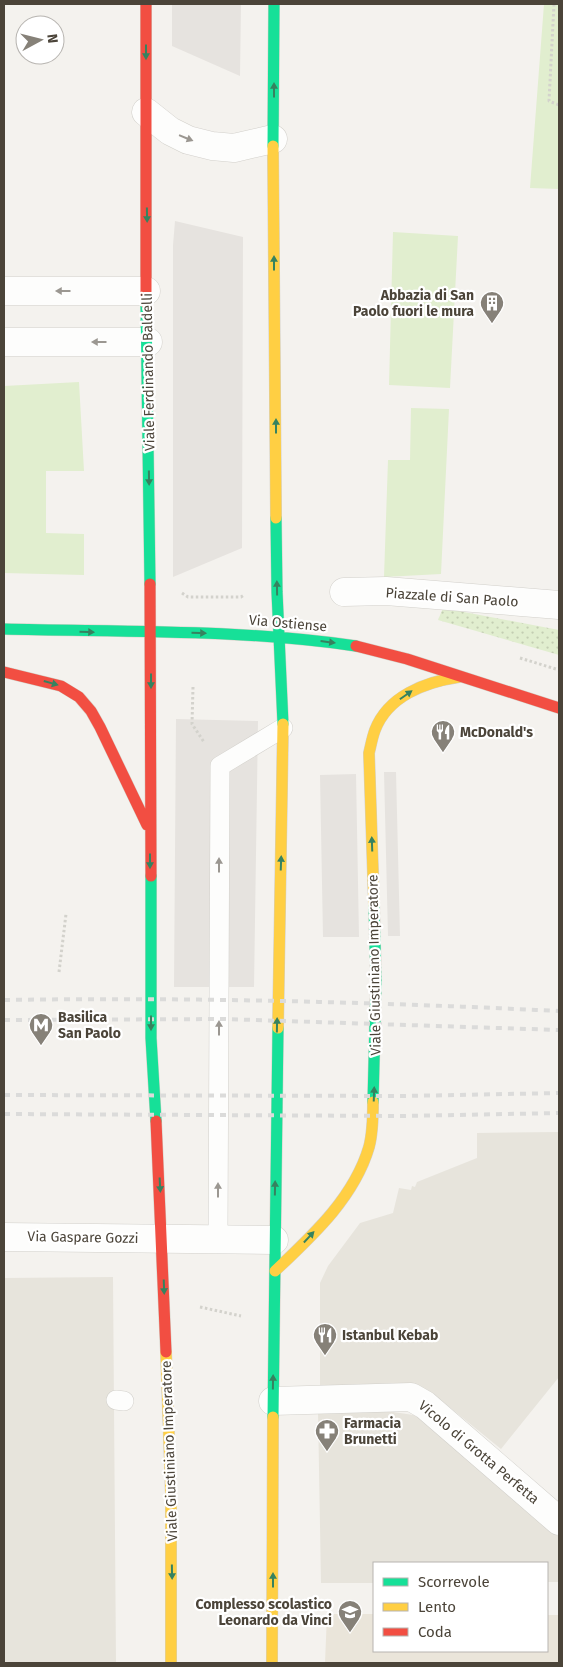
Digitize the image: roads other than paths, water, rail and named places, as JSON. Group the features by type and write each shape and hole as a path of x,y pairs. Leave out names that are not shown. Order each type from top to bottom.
{"street":[{"name":"Viale Ferdinando Baldelli","path":"146,4 146,290 150,632"},
{"path":"272,1663 274,1240 283,728 277,582 273,139 274,4"},
{"path":"146,112 170,131 188,140 212,146 234,148 273,139"},
{"path":"4,291 146,290"},
{"path":"4,342 148,342"},
{"name":"Piazzale di San Paolo","path":"344,592 386,591 559,605"},
{"name":"Via Ostiense","path":"4,628 224,633 358,646 406,659 559,708"},
{"name":"Viale Giustiniano Imperatore","path":"150,632 151,1038 162,1238 171,1495 171,1663"},
{"path":"4,672 61,686 80,696 95,719 150,832"},
{"name":"Viale Giustiniano Imperatore","path":"275,1271 308,1238 342,1198 360,1170 371,1142 376,983 369,753 373,735 379,722 392,706 410,691 431,681 459,677"},
{"name":"Via Gaspare Gozzi","path":"4,1236 162,1238"},
{"path":"162,1238 274,1240"},
{"name":"Vicolo di Grotta Perfetta","path":"273,1401 411,1397 425,1405 559,1521"}],"lane":[{"path":"218,1239 220,766 283,728"}],"railway":[{"path":"4,1000 282,1001 559,1011"},
{"path":"4,1020 224,1019 559,1030"},
{"path":"4,1095 404,1096 559,1093"},
{"path":"4,1114 403,1116 559,1113"}],"place":[{"name":"Abbazia di San Paolo fuori le mura","path":"492,324"},
{"name":"McDonald's","path":"443,753"},
{"name":"Basilica San Paolo","path":"41,1046"},
{"name":"Istanbul Kebab","path":"325,1356"},
{"name":"Farmacia Brunetti","path":"327,1452"},
{"name":"Complesso scolastico Leonardo da Vinci","path":"350,1633"}]}
